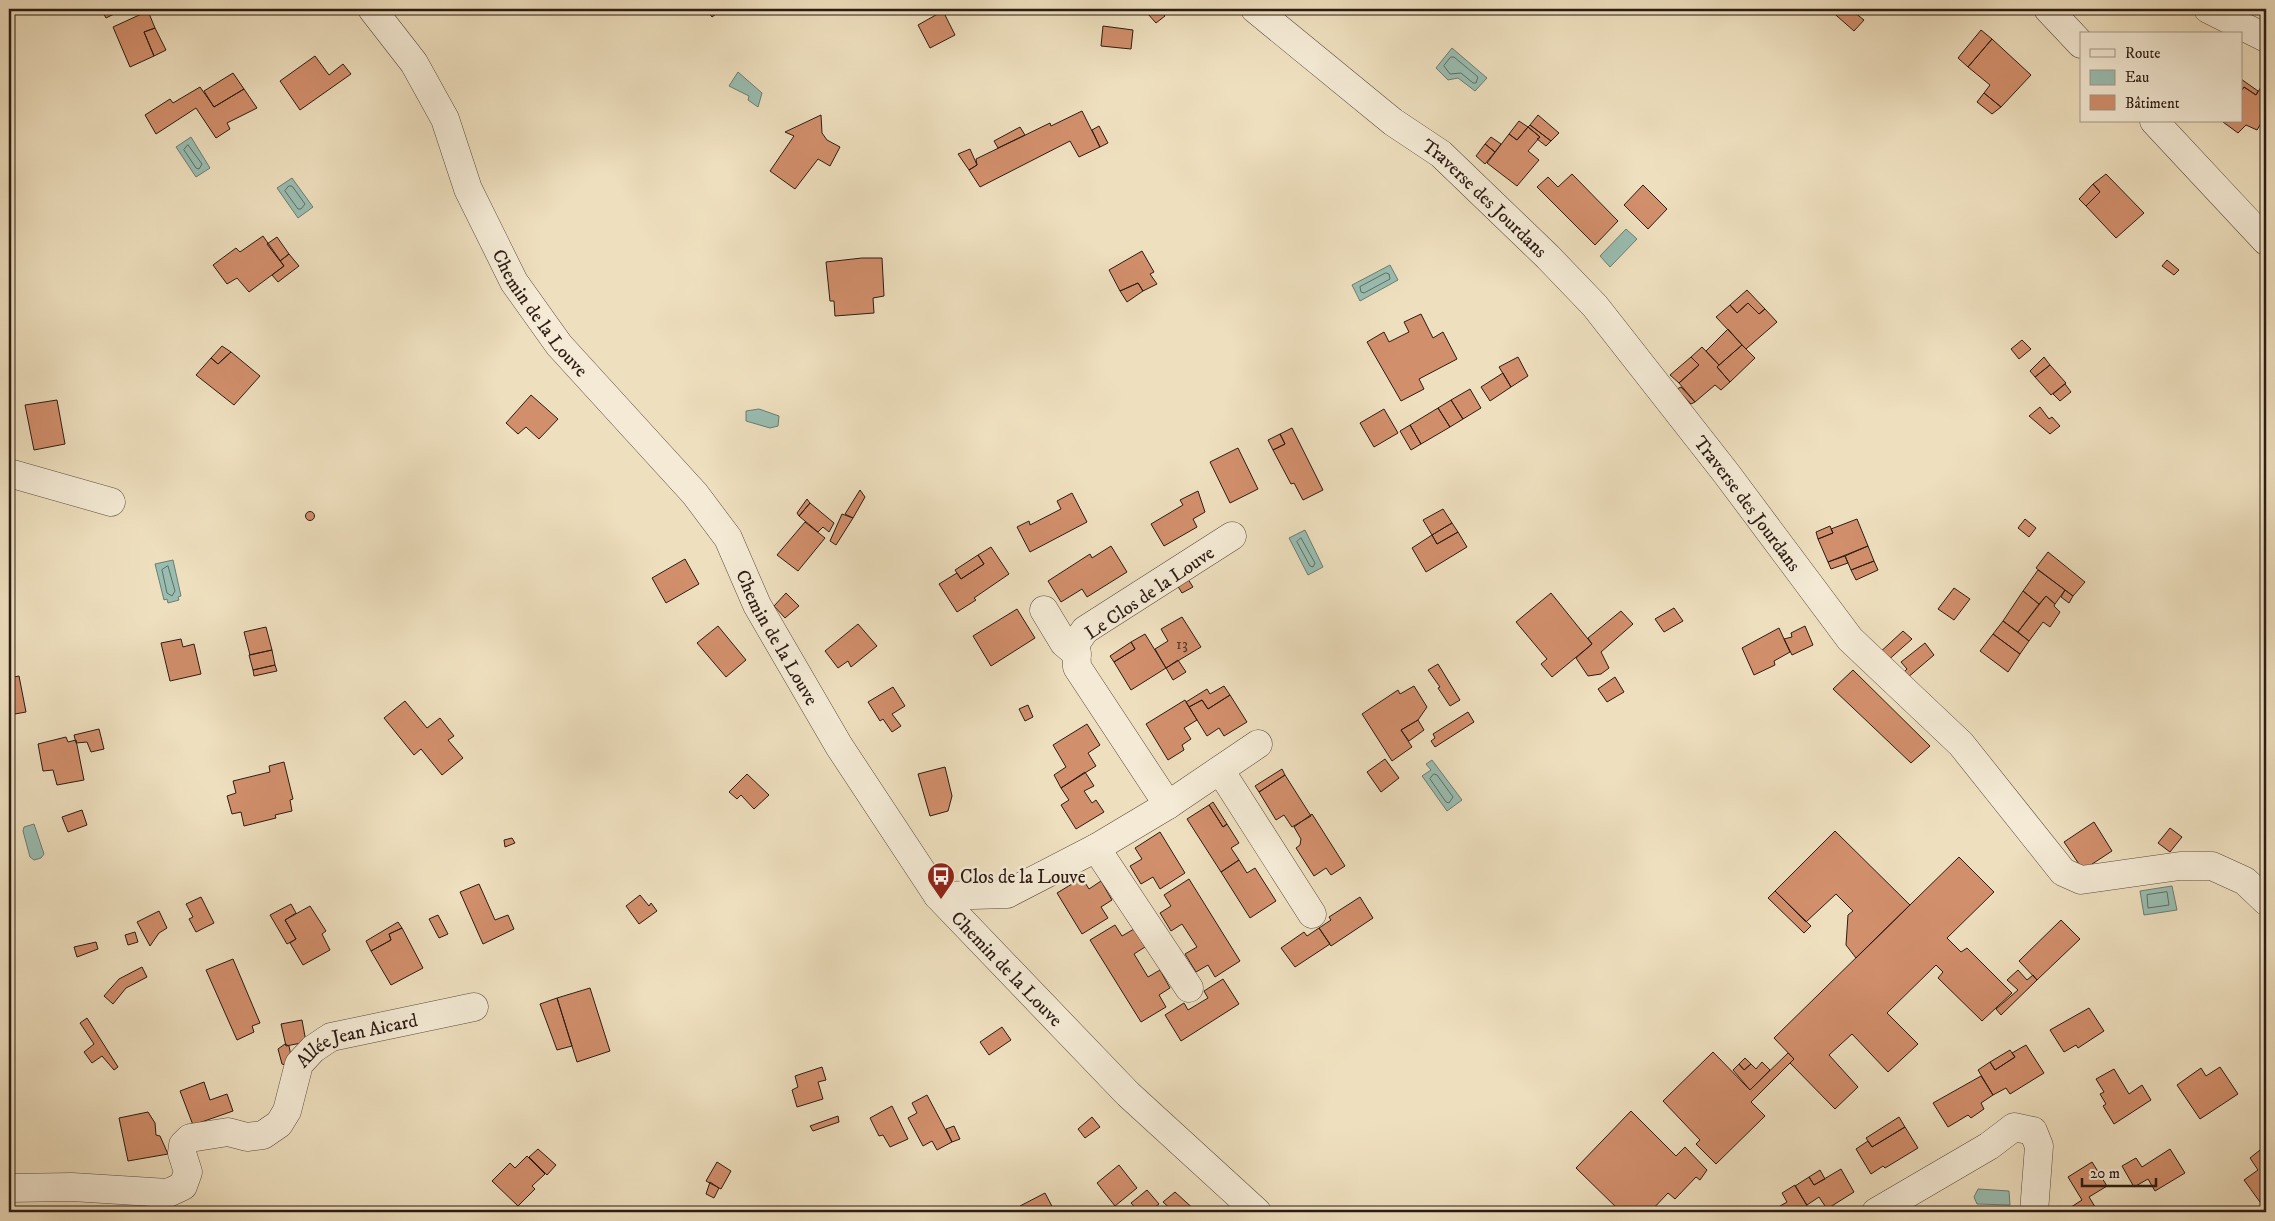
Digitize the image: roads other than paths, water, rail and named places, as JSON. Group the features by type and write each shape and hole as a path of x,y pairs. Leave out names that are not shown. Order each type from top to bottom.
{"street":[{"name":"Chemin de la Louve","path":"372,9 414,63 445,119 468,189 514,282 559,345 695,494 728,538 758,605 839,746 938,896 1128,1094 1257,1212"},
{"name":"Traverse des Jourdans","path":"1255,9 1393,122 1441,154 1548,257 1595,306 1726,473 1850,639 1961,744 2063,872 2081,880 2180,866 2212,866 2244,881 2266,901"},
{"path":"2048,9 2080,43"},
{"path":"2208,9 2266,38"},
{"path":"2155,122 2266,241"},
{"path":"9,473 111,502"},
{"name":"Le Clos de la Louve","path":"1168,805 1077,667 1076,643 1085,630 1232,536"},
{"name":"Le Clos de la Louve","path":"1044,610 1064,643 1077,654"},
{"path":"938,896 1007,894 1096,848 1168,805 1258,744"},
{"path":"1220,770 1312,914"},
{"path":"1096,848 1189,988"},
{"name":"Allée Jean Aicard","path":"9,1188 72,1187 168,1193 183,1186 188,1172 182,1153 183,1145 190,1138 228,1132 247,1137 262,1135 279,1124 287,1111 299,1064 313,1049 331,1037 474,1007"},
{"path":"1876,1212 1989,1146 2014,1127 2033,1131 2039,1146 2034,1212"}],"water":[{"path":"1452,48 1487,78 1475,91 1458,78 1448,80 1436,68"},
{"path":"738,72 762,93 758,107 748,100 749,96 729,86"},
{"path":"191,137 210,168 196,177 176,147"},
{"path":"292,178 313,207 298,218 277,188"},
{"path":"1626,229 1637,239 1610,267 1600,256"},
{"path":"1390,265 1398,280 1360,301 1352,285"},
{"path":"759,409 779,416 778,426 770,428 746,421 746,411"},
{"path":"1305,530 1323,567 1308,575 1289,538"},
{"path":"173,560 181,596 178,597 179,600 168,603 167,599 164,600 155,564"},
{"path":"1432,760 1462,800 1447,811 1422,776 1431,770 1426,764"},
{"path":"34,824 44,854 41,858 34,860 30,857 23,831 24,827"},
{"path":"2172,886 2177,910 2144,915 2140,891"},
{"path":"1978,1189 2009,1191 2010,1205 1977,1204 1974,1197"}],"place":[{"name":"Clos de la Louve","path":"941,900"}]}
